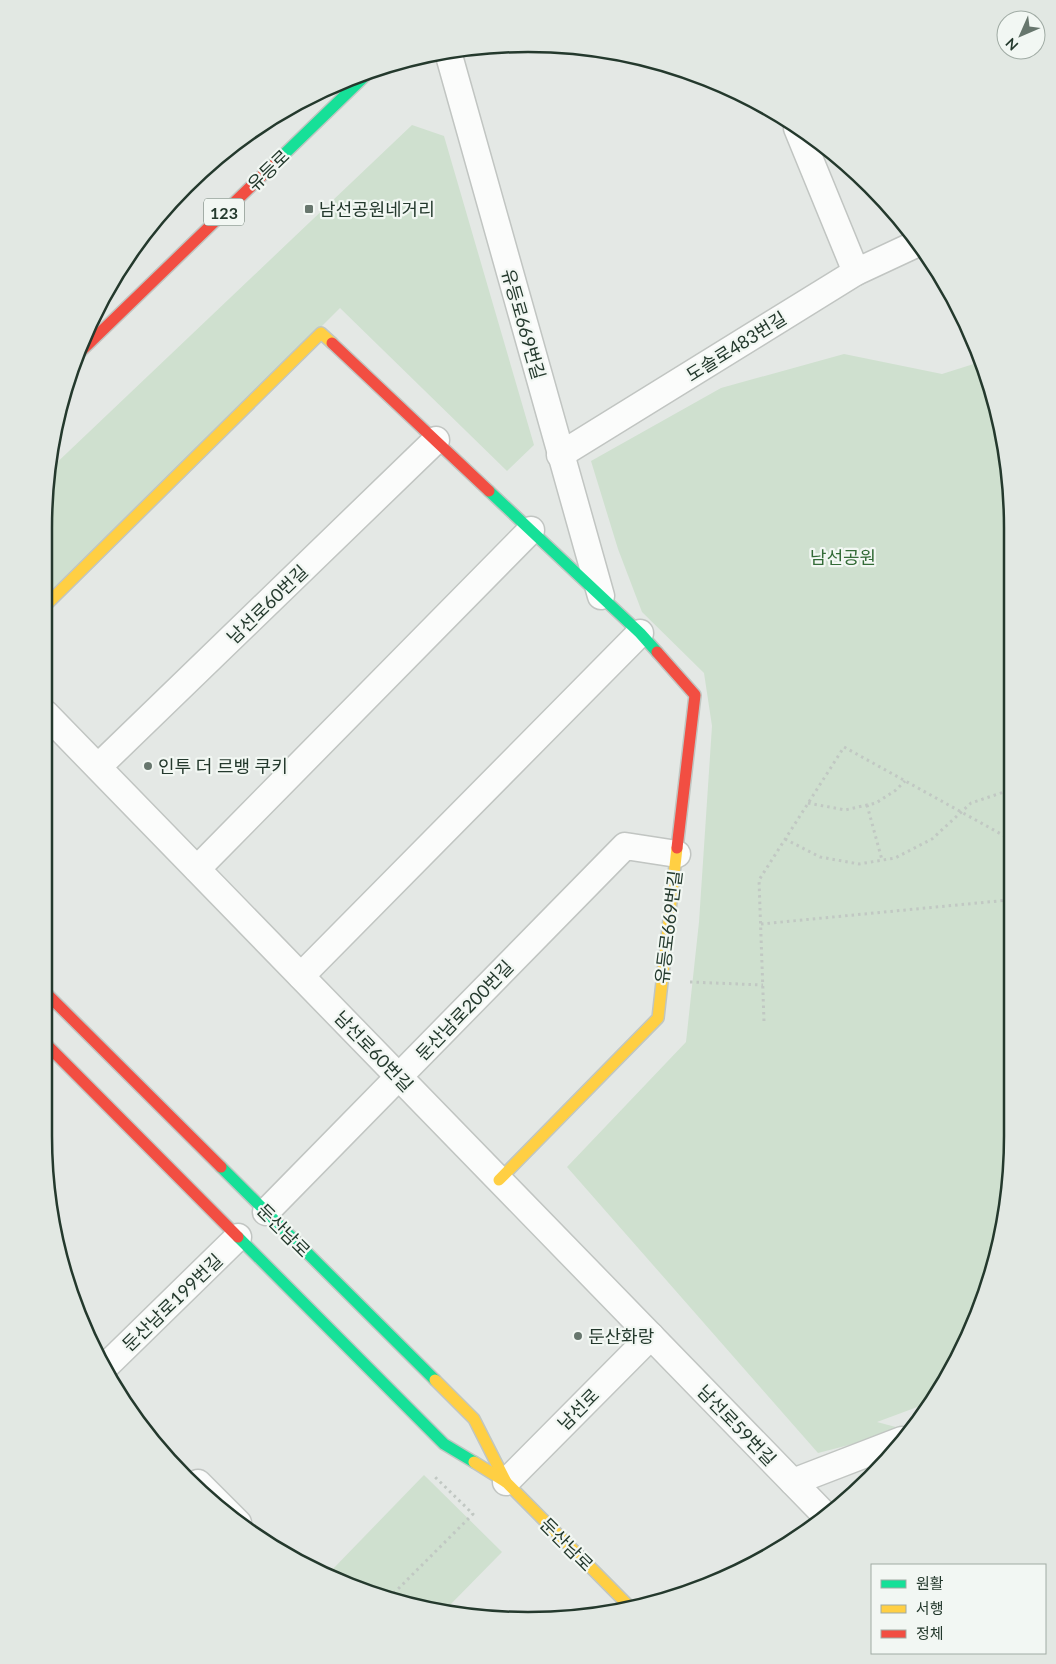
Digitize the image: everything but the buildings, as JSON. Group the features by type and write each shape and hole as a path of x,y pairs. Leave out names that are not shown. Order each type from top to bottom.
{"main road":[{"name":"유등로","path":"91,341 355,86"},
{"name":"유등로669번길","path":"52,599 321,332 640,632 695,695 658,1018 499,1180"},
{"name":"둔산남로","path":"52,999 474,1419 506,1482"},
{"name":"둔산남로","path":"52,1050 444,1444 506,1482 624,1601"}],"street":[{"name":"유등로669번길","path":"450,60 601,596"},
{"path":"802,140 856,272"},
{"name":"도솔로483번길","path":"560,455 856,272 910,247"},
{"name":"남선로60번길","path":"98,767 436,440"},
{"path":"197,868 531,530"},
{"path":"301,976 640,632"},
{"name":"남선로60번길","path":"52,720 651,1336"},
{"name":"둔산남로200번길","path":"266,1212 625,846 677,854"},
{"name":"둔산남로199번길","path":"110,1362 238,1237"},
{"name":"남선로","path":"506,1482 651,1336"},
{"name":"남선로59번길","path":"651,1336 820,1510"},
{"path":"793,1482 889,1445"}],"path":[{"path":"764,1021 759,880 844,747 1004,836"},
{"path":"808,802 845,810 876,803 896,790 905,781"},
{"path":"785,839 820,857 859,864 895,858 932,839 962,813 970,803 1004,792"},
{"path":"867,805 882,860"},
{"path":"761,924 1004,901"},
{"path":"662,981 763,985"},
{"path":"395,1592 473,1514 434,1476"}],"green space":[{"path":"412,125 444,136 534,445 507,471 340,308 52,596 52,528 58,462"},
{"name":"남선공원","path":"844,354 942,374 974,364 994,435 1002,497 1004,528 1004,1136 999,1198 994,1229 978,1289 967,1318 940,1374 918,1407 877,1422 902,1429 899,1432 818,1453 567,1167 686,1042 699,922 712,726 704,673 642,612 618,549 591,461 721,388"},
{"path":"424,1475 502,1552 450,1604 405,1595 375,1586 333,1569"}],"traffic: fast":[{"path":"273,165 355,86"},
{"path":"489,491 640,633 657,652"},
{"path":"221,1167 435,1380"},
{"path":"238,1237 444,1444 474,1462"}],"traffic: slow":[{"path":"52,599 321,333 332,343"},
{"path":"499,1180 658,1018 677,848"},
{"path":"435,1380 474,1419 506,1482"},
{"path":"474,1462 506,1482 624,1601"}],"traffic: jam":[{"path":"91,341 273,165"},
{"path":"332,343 489,491"},
{"path":"657,652 695,695 677,848"},
{"path":"52,999 221,1167"},
{"path":"52,1050 238,1237"}],"place":[{"name":"남선공원네거리","path":"309,209"},
{"name":"인투 더 르뱅 쿠키","path":"148,766"},
{"name":"둔산화랑","path":"578,1336"}]}
